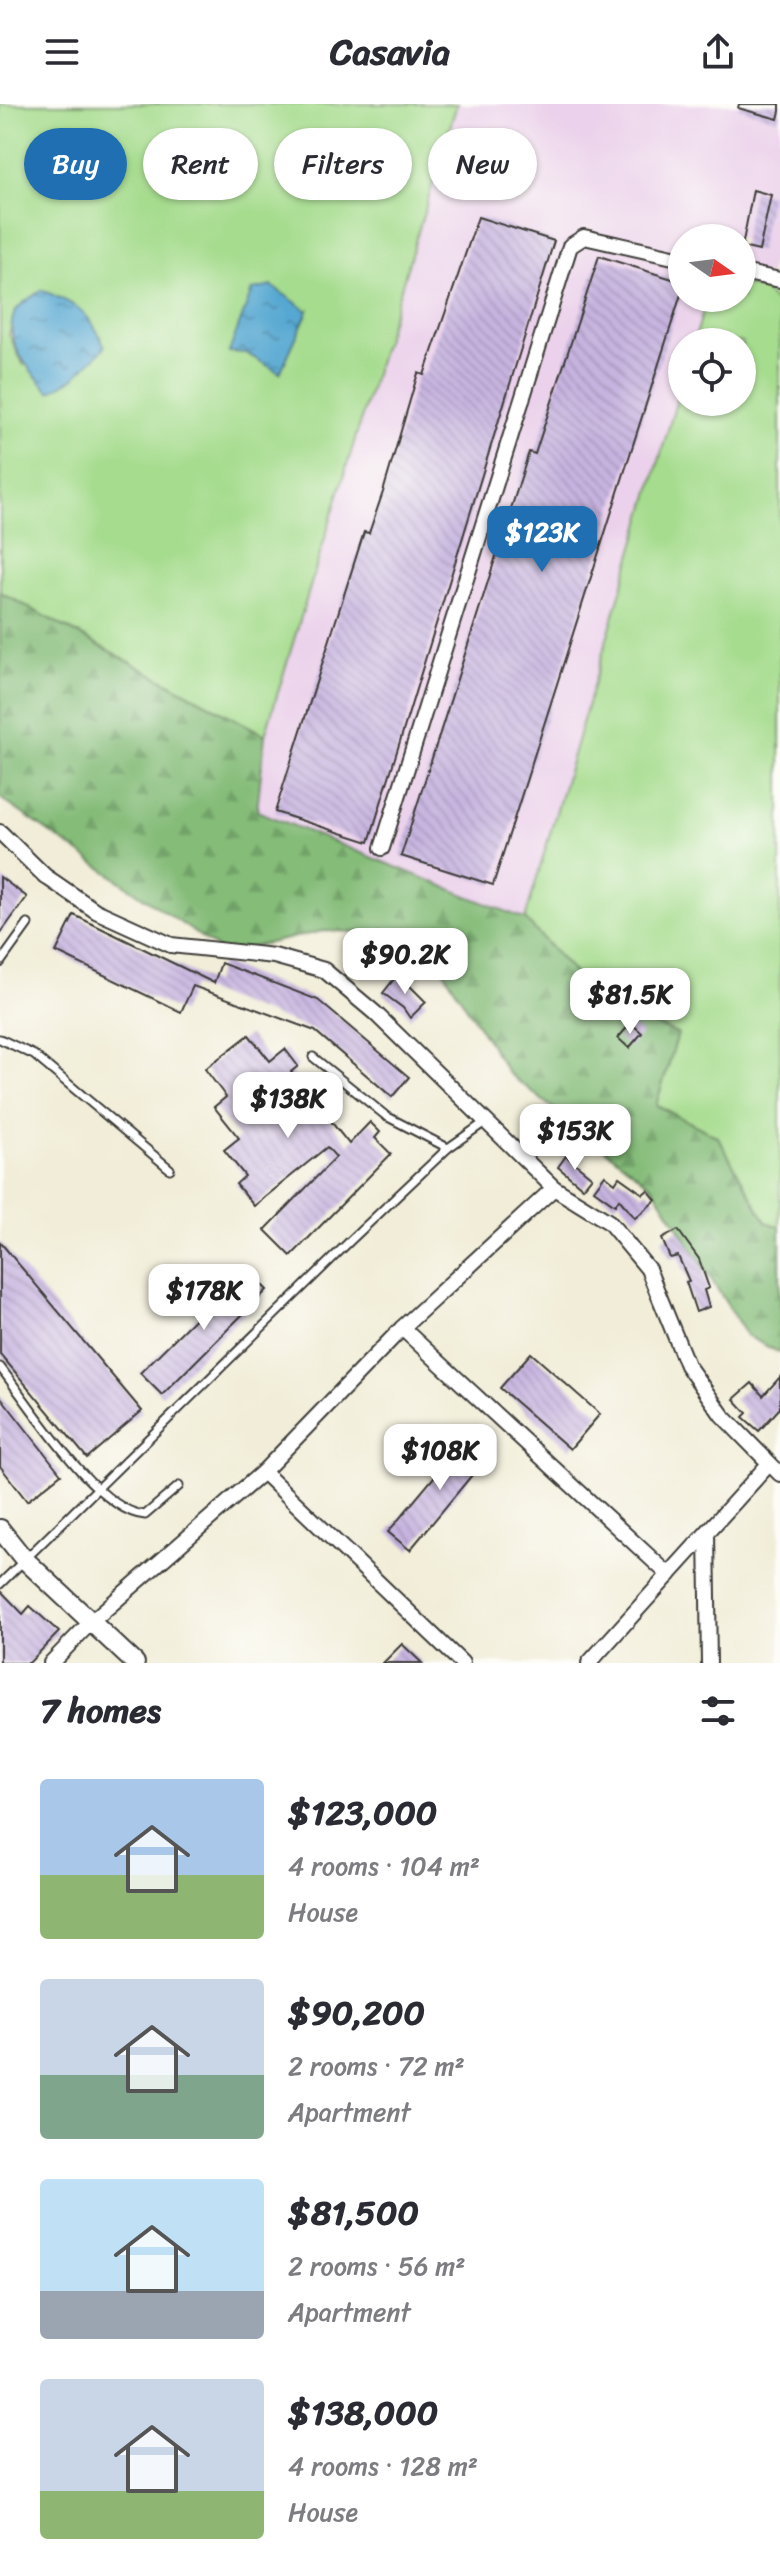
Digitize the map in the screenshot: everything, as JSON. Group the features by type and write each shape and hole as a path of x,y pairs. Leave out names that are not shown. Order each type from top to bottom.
{"street":[{"path":"382,848 570,246 584,237 668,256"},
{"path":"756,275 780,280"},
{"path":"0,832 45,876 96,911 171,945 274,956 324,970 375,1013 554,1188 609,1222 648,1269 687,1365 722,1415 774,1469 707,1533 589,1663"},
{"path":"51,1663 91,1622 263,1472 402,1328 554,1188"},
{"path":"402,1328 669,1575"},
{"path":"263,1472 462,1663"},
{"path":"1,1531 24,1559 135,1663"},
{"path":"707,1533 709,1663"}],"lane":[{"path":"0,963 28,924"},
{"path":"0,1039 34,1055 170,1169"},
{"path":"313,1057 386,1116 448,1148"},
{"path":"0,1584 448,1148 487,1120"},
{"path":"0,1367 96,1489 120,1508 145,1515 179,1486"}],"shaded area":[{"path":"457,104 780,104 780,235 764,291 756,288 756,224 668,224 668,312 703,312 698,328 668,328 668,416 672,416 525,919 238,825 428,199 537,200 537,128 450,128"}],"green space":[{"path":"0,104 457,104 450,128 428,128 428,199 265,735 0,592","holes":["308,310 280,372 245,353","15,311 24,366 9,335"]},
{"path":"756,288 764,291 780,307 780,1227 766,1223 718,1137 656,1105 678,1034 600,1001 525,919 672,416 756,416 756,328 698,328 703,312 756,312"},
{"path":"0,592 265,735 257,811 525,919 599,1001 678,1034 656,1105 718,1137 766,1222 780,1227 780,1353 747,1336 653,1187 508,1073 420,933 323,931 224,953 0,798"}],"water":[{"path":"272,286 308,311 280,373 246,353 229,352 252,290"},
{"path":"41,290 64,300 88,317 105,347 74,378 50,392 20,355 12,333 16,310"}],"building":[{"path":"739,104 780,104 778,119 738,108"},
{"path":"753,190 771,195 759,251 756,250 756,224 746,224"},
{"path":"478,217 554,241 369,842 275,812 364,532 369,533 383,492 418,373 424,375"},
{"path":"599,256 668,278 668,312 675,312 493,885 401,856 529,452 535,454"},
{"path":"0,877 27,897 0,934"},
{"path":"74,915 214,983 221,963 318,1000 409,1077 392,1097 315,1031 193,986 181,1012 56,952"},
{"path":"398,974 426,1002 410,1018 403,1008 383,993"},
{"path":"631,1023 642,1033 629,1048 618,1038"},
{"path":"249,1035 270,1061 285,1049 298,1066 291,1072 349,1144 370,1122 380,1132 375,1138 391,1154 291,1256 265,1230 336,1157 327,1147 254,1206 236,1184 245,1176 224,1150 239,1138 214,1107 226,1097 205,1069"},
{"path":"566,1156 592,1177 583,1188 558,1167"},
{"path":"605,1175 615,1183 619,1177 643,1194 648,1190 656,1200 635,1218 619,1199 615,1205 594,1190"},
{"path":"678,1230 699,1259 709,1288 704,1290 709,1307 696,1312 686,1282 689,1281 678,1256 670,1258 662,1239"},
{"path":"0,1242 142,1411 87,1458 0,1354"},
{"path":"246,1268 267,1290 162,1395 140,1373"},
{"path":"531,1353 600,1414 570,1449 500,1388"},
{"path":"780,1377 780,1408 759,1431 743,1417 747,1413 734,1399 752,1383 763,1396"},
{"path":"0,1396 61,1474 27,1501 0,1466"},
{"path":"470,1434 491,1452 410,1550 388,1532"},
{"path":"0,1590 23,1614 30,1606 59,1632 29,1663 0,1663"},
{"path":"402,1644 422,1663 383,1663"}]}
